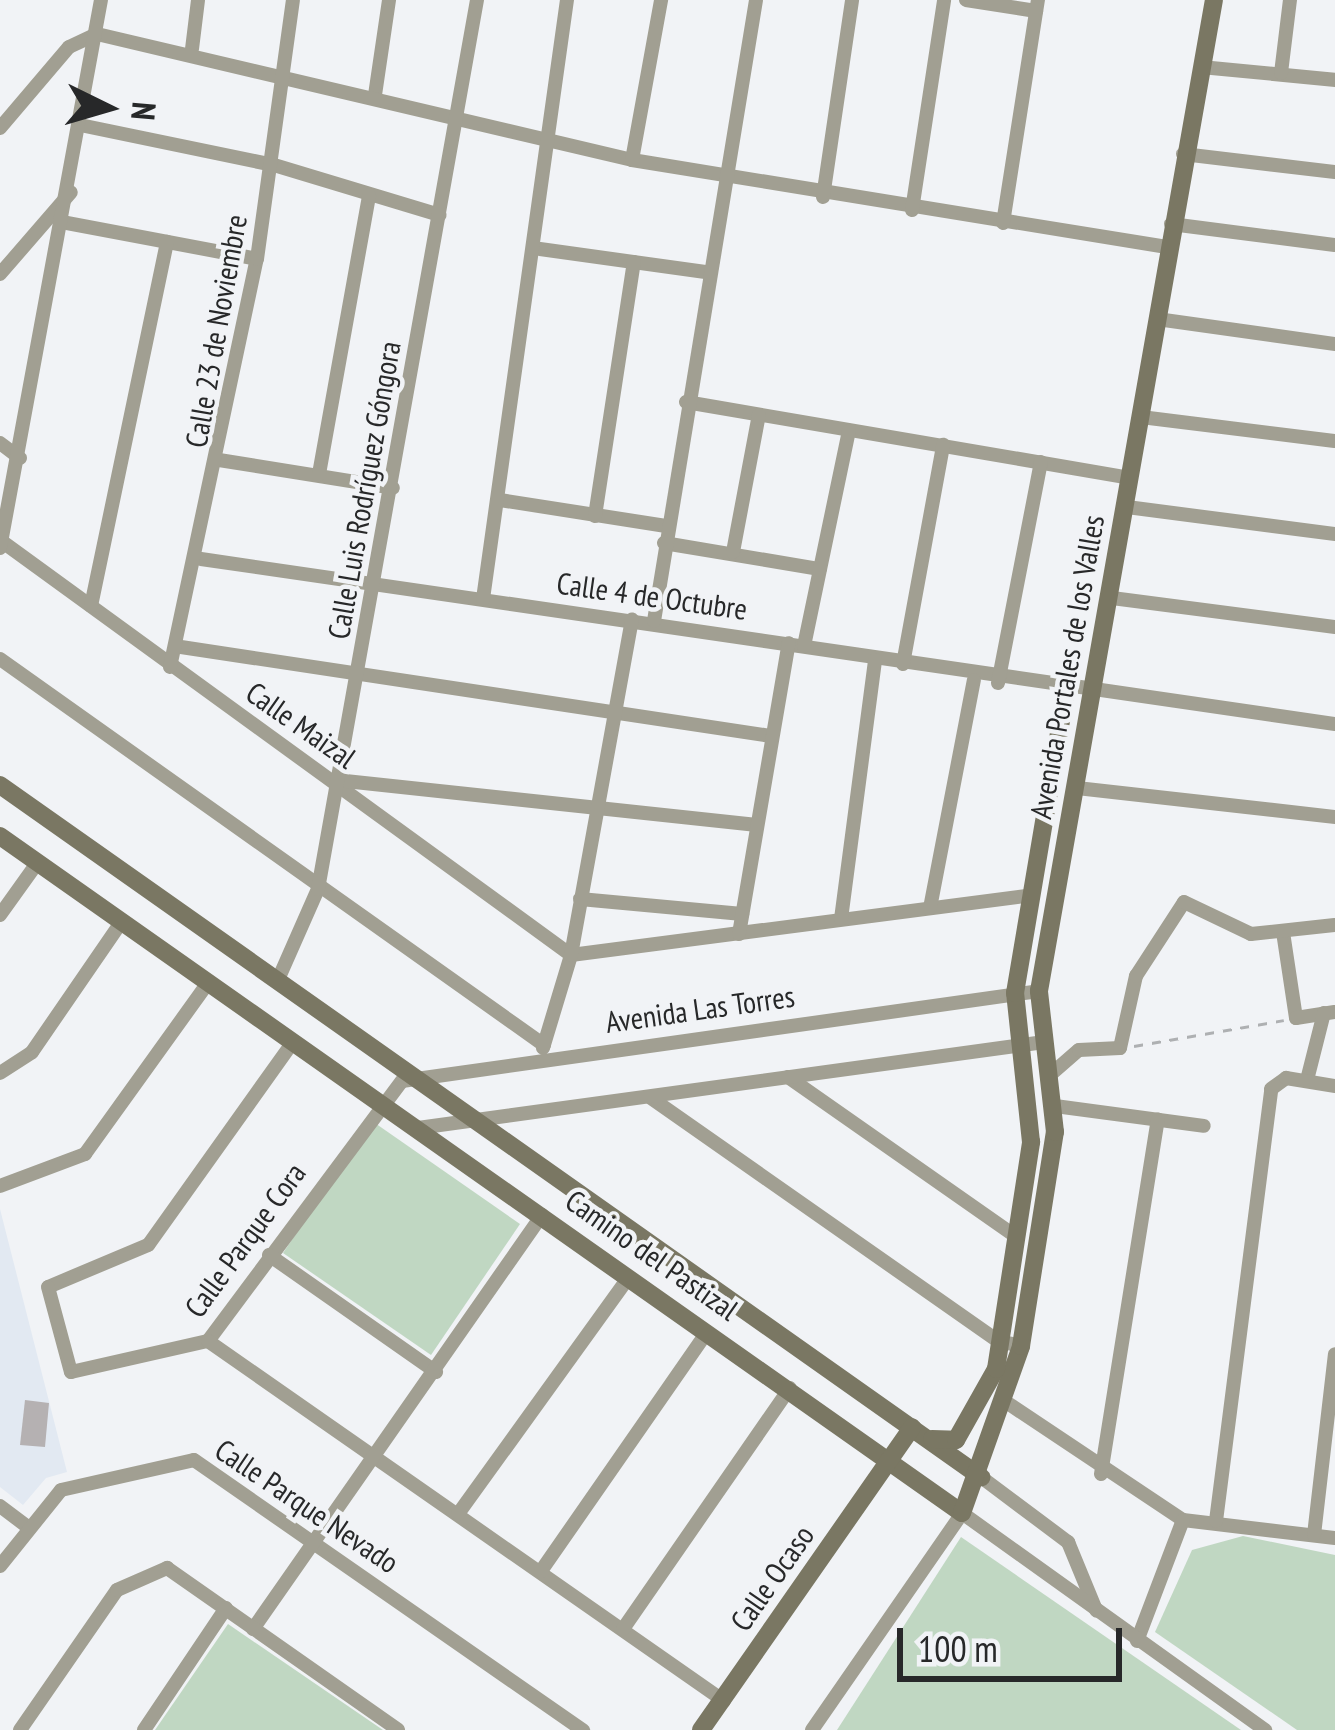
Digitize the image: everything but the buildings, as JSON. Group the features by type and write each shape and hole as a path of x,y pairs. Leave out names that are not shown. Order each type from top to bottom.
{"street":[{"path":"0,543 68,223 101,0"},
{"path":"192,49 198,0"},
{"name":"Calle 23 de Noviembre","path":"170,667 181,647 220,460 274,164 293,0"},
{"path":"375,94 389,0"},
{"name":"Calle Luis Rodríguez Góngora","path":"278,982 318,889 394,488 477,0"},
{"path":"483,599 540,249 567,0"},
{"path":"632,160 661,0"},
{"path":"655,621 705,272 756,0"},
{"path":"823,197 852,0"},
{"path":"912,210 944,0"},
{"path":"966,0 1037,5 1003,223"},
{"name":"Avenida Portales de los Valles","path":"962,1513 981,1477 981,1444 1009,1404 1022,1346 1055,1106 1039,991 1112,598 1183,154 1214,0"},
{"path":"1281,74 1290,0"},
{"path":"0,128 69,47 97,34 192,49 632,160 823,197 1167,248"},
{"path":"1201,67 1335,80"},
{"path":"85,126 274,164 440,215"},
{"path":"1183,154 1335,172"},
{"path":"0,274 73,190"},
{"path":"319,474 369,195"},
{"path":"68,223 257,259"},
{"path":"1171,224 1335,245"},
{"path":"91,606 167,242"},
{"path":"540,249 705,272"},
{"path":"596,516 634,262"},
{"path":"1157,319 1335,344"},
{"path":"686,402 1130,478"},
{"path":"733,552 759,416"},
{"path":"1142,417 1335,441"},
{"path":"739,934 771,736 820,569 849,431"},
{"path":"0,442 20,458"},
{"path":"903,664 943,446"},
{"path":"220,460 394,488"},
{"path":"998,683 1041,462"},
{"path":"500,500 596,516 820,569"},
{"path":"1127,507 1335,534"},
{"name":"Calle Maizal","path":"0,543 336,780 572,955"},
{"name":"Calle 4 de Octubre","path":"201,559 655,621 974,680 1335,724"},
{"path":"1112,598 1335,627"},
{"path":"0,659 541,1052 572,955 632,619"},
{"path":"181,647 771,736"},
{"path":"841,919 875,660"},
{"path":"930,908 974,680"},
{"name":"Avenida Portales de los Valles","path":"920,1432 956,1440 973,1421 998,1341 1031,1142 1015,993 1066,692"},
{"path":"336,780 754,825"},
{"name":"Camino del Pastizal","path":"0,785 981,1477"},
{"path":"1077,788 1335,817"},
{"name":"Camino del Pastizal","path":"0,836 891,1459 1265,1730"},
{"path":"0,915 38,862"},
{"path":"572,955 1032,895"},
{"path":"580,898 742,914"},
{"path":"1050,1075 1079,1050 1120,1048 1136,976 1184,902 1235,932 1335,925"},
{"path":"0,1073 32,1052 122,921"},
{"path":"1283,932 1296,1018 1330,1013 1306,1080"},
{"path":"0,1186 85,1154 208,983"},
{"name":"Avenida Las Torres","path":"378,1102 416,1078 541,1052 1039,991"},
{"name":"Calle Parque Cora","path":"293,1042 148,1245 47,1290 77,1375 208,1341 378,1102"},
{"path":"418,1127 1043,1042"},
{"path":"788,1077 1016,1236"},
{"path":"1216,1521 1268,1100 1277,1080 1335,1086"},
{"path":"651,1098 998,1341 1022,1346"},
{"path":"1055,1106 1204,1126"},
{"path":"1101,1474 1158,1120"},
{"path":"253,1629 542,1215"},
{"path":"269,1255 436,1372"},
{"path":"458,1514 629,1277"},
{"path":"541,1571 707,1332"},
{"path":"208,1341 724,1701"},
{"path":"1314,1535 1335,1354"},
{"path":"623,1629 790,1388"},
{"path":"1009,1404 1101,1474 1184,1520 1335,1538"},
{"name":"Calle Ocaso","path":"701,1730 891,1459 920,1432"},
{"name":"Calle Parque Nevado","path":"0,1566 61,1490 186,1459 316,1543 583,1730"},
{"path":"981,1477 1068,1542 1096,1610"},
{"path":"0,1505 28,1527"},
{"path":"812,1730 962,1513"},
{"path":"1137,1641 1184,1520"},
{"path":"20,1730 125,1583 173,1569 398,1730"},
{"path":"143,1730 226,1608"}],"path":[{"path":"1120,1048 1296,1018"}],"shaded area":[{"path":"0,1209 67,1472 46,1478 23,1505 0,1487"}],"green space":[{"path":"372,1121 520,1224 431,1355 283,1253"},
{"path":"1243,1536 1335,1555 1335,1730 1297,1730 1155,1632 1192,1550"},
{"path":"961,1537 1241,1730 837,1730"},
{"path":"228,1624 383,1730 155,1730"}]}
